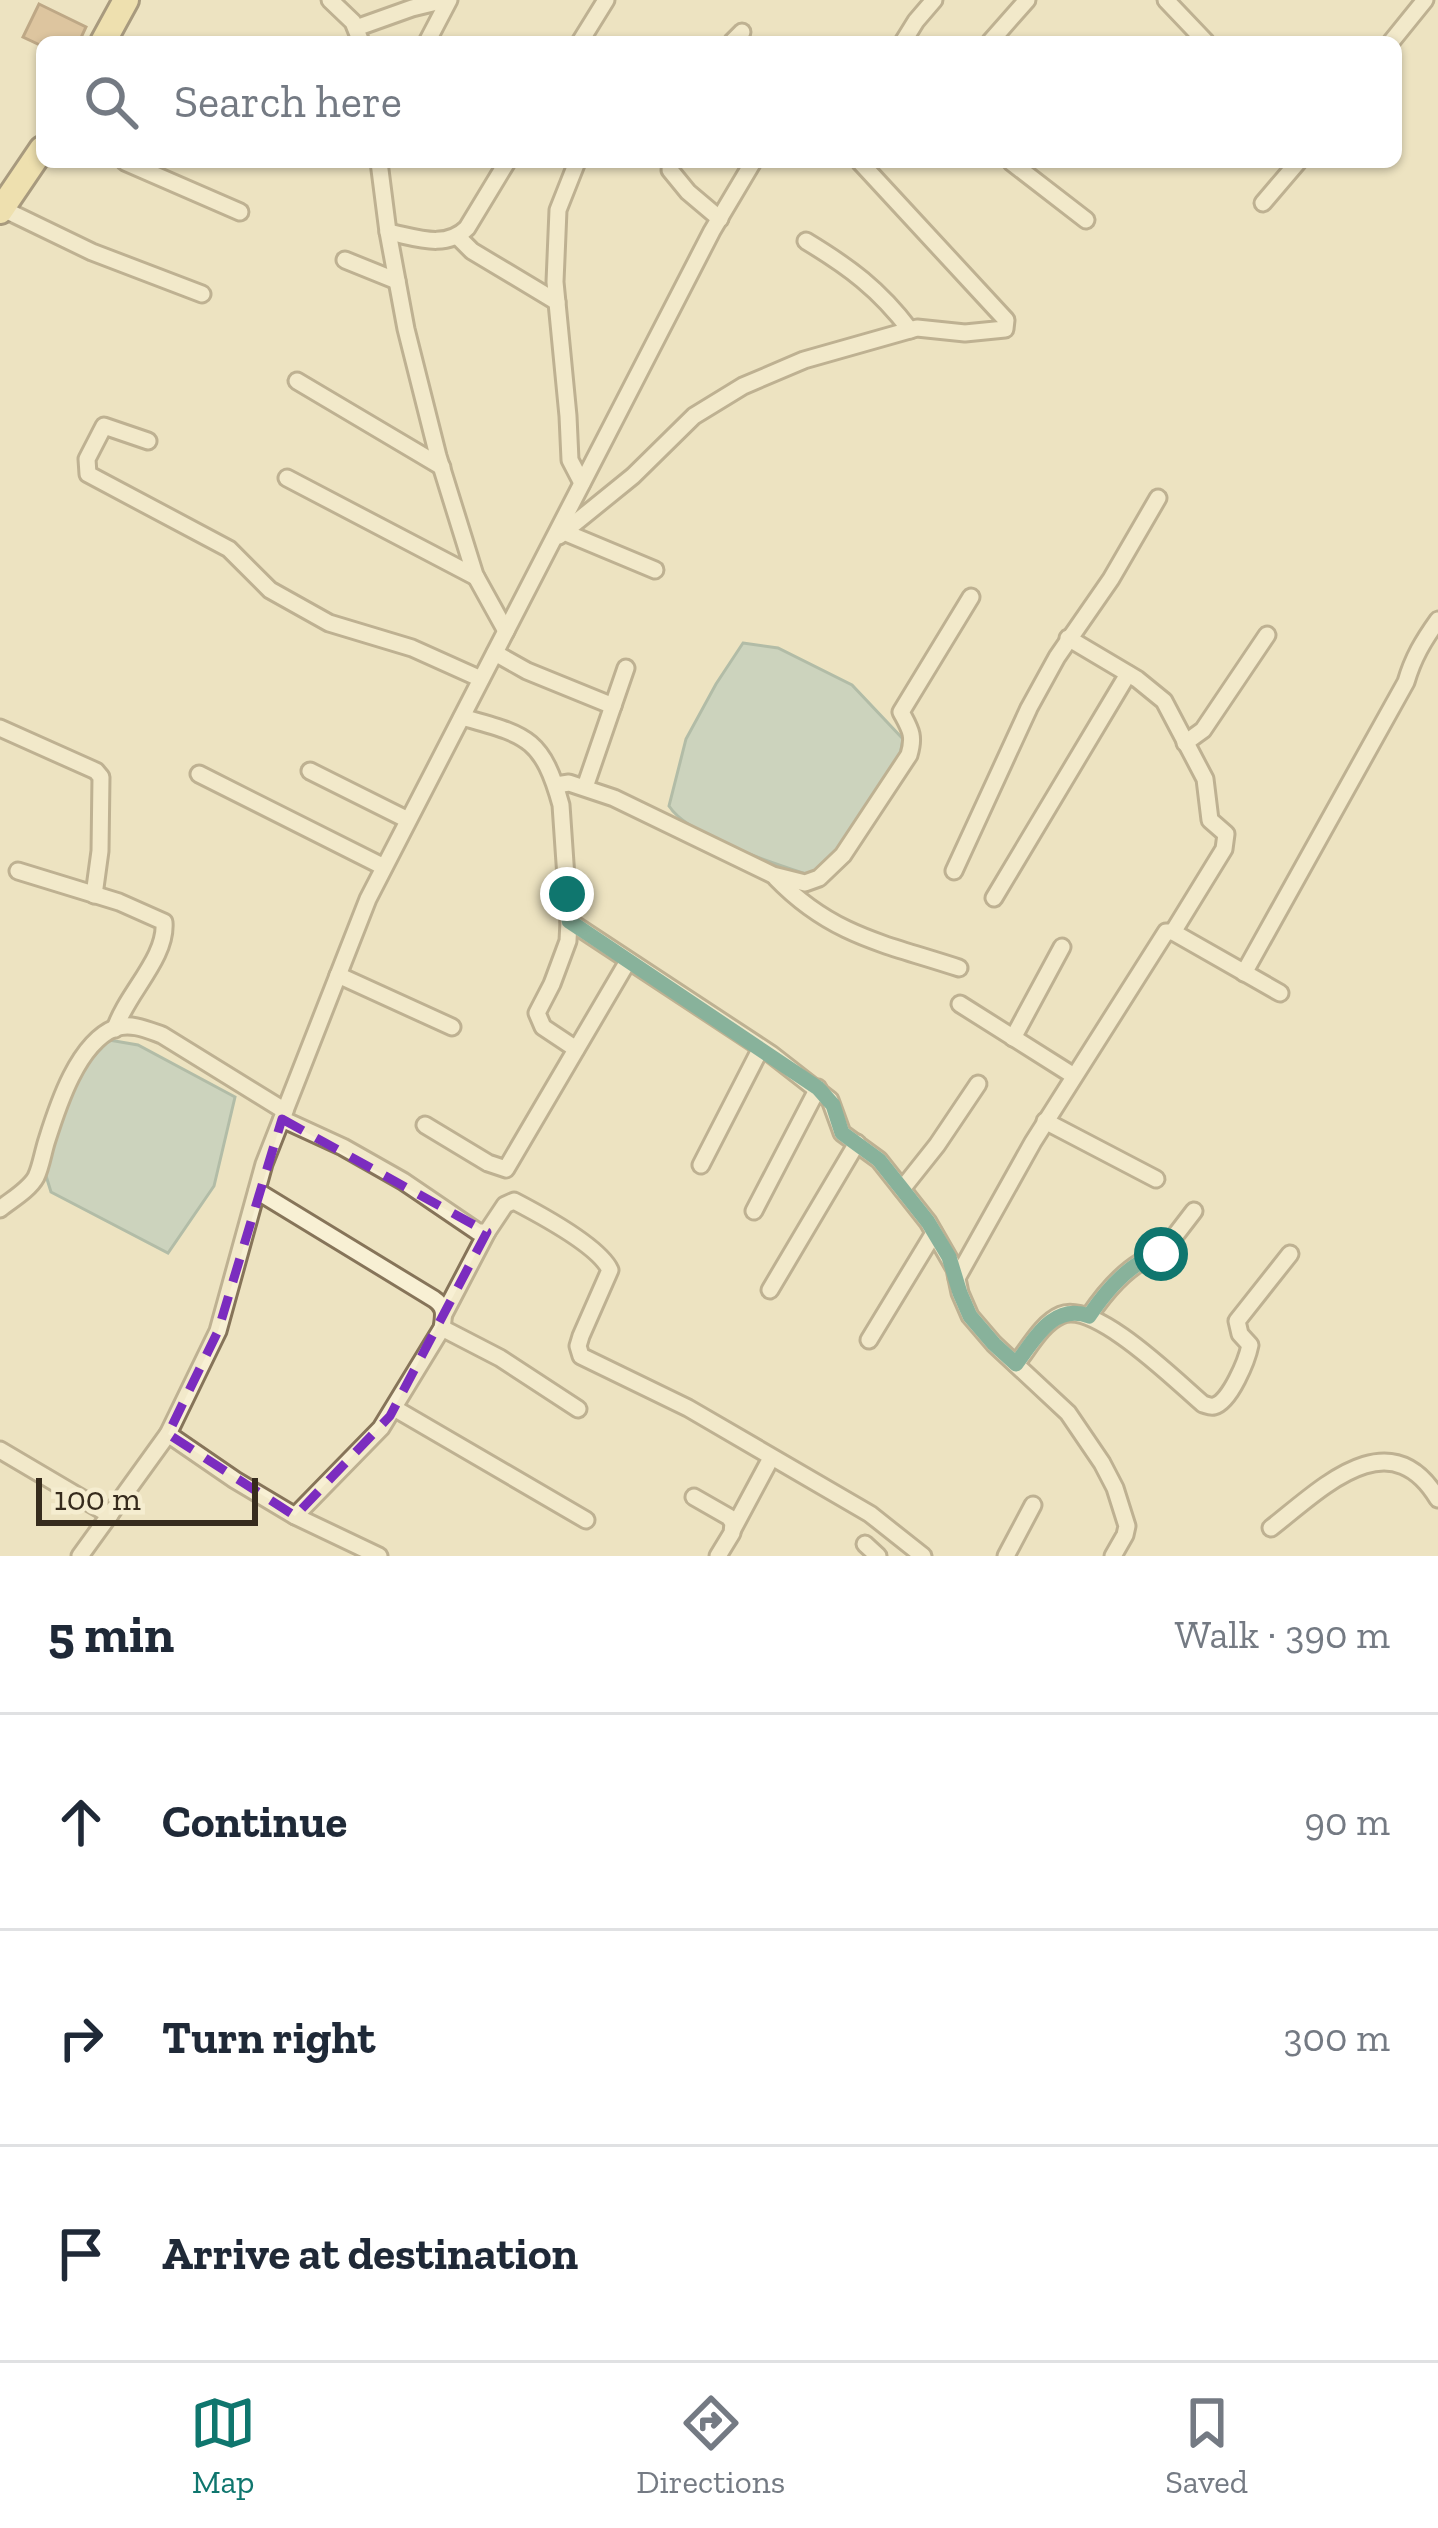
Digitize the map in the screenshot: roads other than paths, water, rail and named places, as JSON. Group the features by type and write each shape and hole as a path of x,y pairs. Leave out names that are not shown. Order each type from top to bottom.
{"main road":[{"path":"107,36 122,1"},
{"path":"1,209 36,158"}],"street":[{"path":"330,0 343,10 358,35 412,8 447,0"},
{"path":"430,36 447,0"},
{"path":"584,36 606,0"},
{"path":"907,36 934,0"},
{"path":"995,36 1027,0"},
{"path":"1166,0 1200,36"},
{"path":"1396,36 1425,0"},
{"path":"139,168 240,212"},
{"path":"380,168 406,329 442,467 476,577 506,631"},
{"path":"388,232 436,241 458,237 503,168"},
{"path":"575,168 558,210 556,302 570,460 582,483"},
{"path":"670,168 679,184 720,219"},
{"path":"80,1556 168,1434 218,1331 257,1191 368,899 750,168"},
{"path":"558,537 633,476 694,416 743,386 804,360 910,330 1005,329 1006,320 983,293 866,168"},
{"path":"1019,168 1086,220"},
{"path":"1262,203 1293,168"},
{"path":"1,209 92,252 202,294"},
{"path":"458,237 472,251 556,302"},
{"path":"806,241 874,287 910,330"},
{"path":"345,260 397,280"},
{"path":"296,381 442,467"},
{"path":"148,441 104,426 87,459 88,474 229,549 270,590 329,623 412,648 481,679"},
{"path":"287,478 476,577"},
{"path":"954,872 1029,708 1158,498"},
{"path":"558,537 655,570"},
{"path":"556,785 569,783 614,798 773,875 805,883 819,878 843,855 908,755 914,740 901,712 903,705 971,597"},
{"path":"1244,973 1406,682 1413,658 1438,620"},
{"path":"1185,742 1203,730 1267,635"},
{"path":"1068,638 1164,701 1204,779 1210,820 1226,834 1226,842 1173,932"},
{"path":"494,653 613,706"},
{"path":"585,787 626,668"},
{"path":"994,898 1128,674"},
{"path":"462,716 526,739 541,755 556,785 569,921 563,955 537,1013 543,1027 576,1049"},
{"path":"0,728 101,777 94,895"},
{"path":"310,770 408,820"},
{"path":"199,774 384,867"},
{"path":"18,871 160,918 166,928 160,946 115,1028"},
{"path":"773,875 800,902 840,928 959,968"},
{"path":"569,921 761,1048 818,1088 833,1105 842,1133 879,1160 934,1233 949,1257 970,1316 1068,1413 1102,1463 1115,1487 1126,1526 1113,1556"},
{"path":"957,1278 1046,1121 1166,932 1280,993"},
{"path":"1013,1038 1062,947"},
{"path":"425,1125 506,1169 628,962"},
{"path":"338,975 452,1027"},
{"path":"960,1004 1074,1076"},
{"path":"0,1209 37,1176 56,1112 87,1052 115,1028 142,1028 162,1035 284,1115 403,1181 478,1232 487,1232"},
{"path":"701,1165 761,1048"},
{"path":"902,1189 978,1084"},
{"path":"754,1211 818,1088"},
{"path":"1046,1121 1156,1180"},
{"path":"770,1290 857,1143"},
{"path":"257,1191 442,1304 443,1321"},
{"path":"295,1516 382,1428 487,1232 505,1205 514,1201 609,1266 580,1336 581,1356 688,1408 870,1514 923,1556"},
{"path":"1089,1316 1131,1268 1146,1257 1161,1254 1194,1211"},
{"path":"869,1340 934,1233"},
{"path":"1016,1364 1054,1318 1074,1311 1129,1342 1203,1404 1218,1404 1236,1382 1249,1353 1250,1345 1237,1321 1290,1254"},
{"path":"443,1321 578,1408"},
{"path":"394,1408 586,1520"},
{"path":"168,1434 295,1516 379,1556"},
{"path":"0,1450 110,1515"},
{"path":"718,1556 771,1458"},
{"path":"1271,1528 1335,1478 1382,1460 1409,1469 1438,1498"},
{"path":"694,1497 729,1517 733,1528"},
{"path":"1006,1556 1034,1505"}],"water":[{"path":"743,643 778,648 852,685 903,739 899,760 888,778 833,860 812,876 714,839 669,806 686,739"},
{"path":"109,1040 138,1045 235,1097 214,1186 168,1253 51,1192 43,1166 81,1070"}]}
